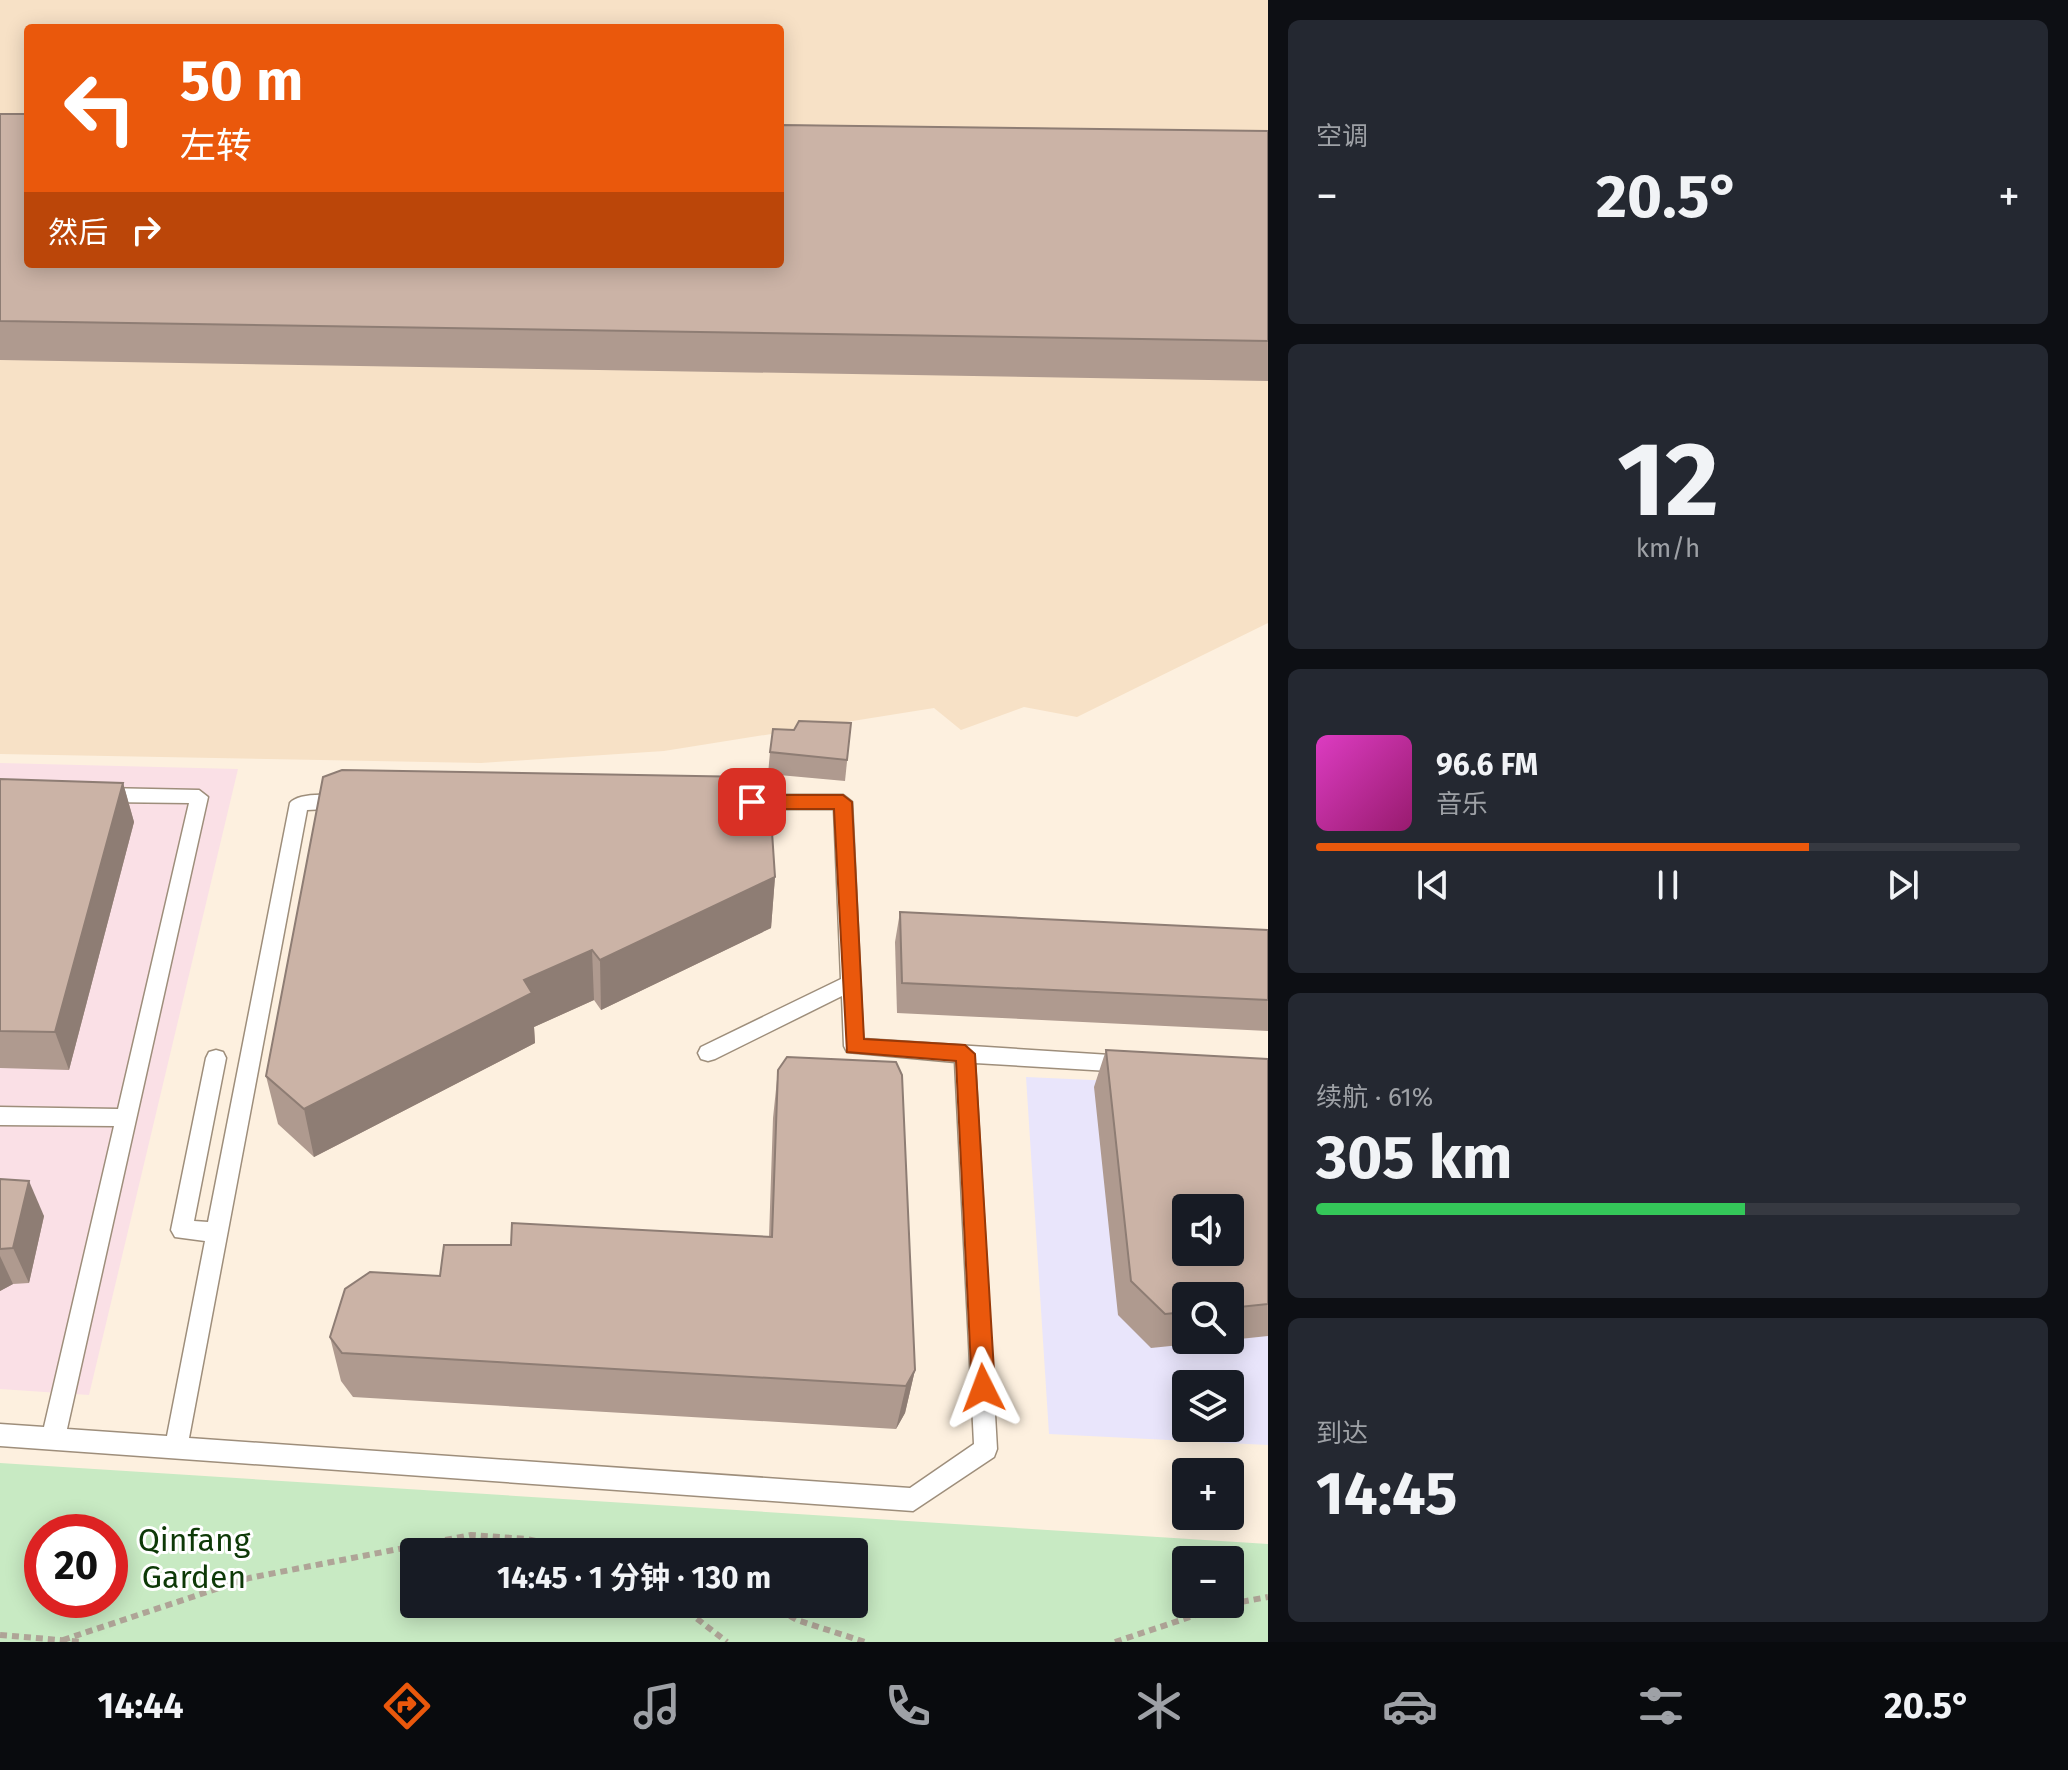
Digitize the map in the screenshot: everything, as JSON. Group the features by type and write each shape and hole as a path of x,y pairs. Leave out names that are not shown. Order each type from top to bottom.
{"lane":[{"path":"53,1439 199,797 77,795"},
{"path":"718,802 843,802 854,1046 1141,1065"},
{"path":"176,1446 299,803 361,803"},
{"path":"708,1053 851,983"},
{"path":"0,1435 913,1500 986,1449 965,1054"},
{"path":"216,1058 182,1230 217,1232"},
{"path":"0,1116 126,1118"}],"path":[{"path":"456,1538 471,1535 513,1538"},
{"path":"63,1640 249,1578 400,1549"},
{"path":"1244,1601 1268,1597"},
{"path":"696,1618 727,1642"},
{"path":"794,1618 865,1642"},
{"path":"1115,1642 1188,1618"},
{"path":"0,1635 83,1642"}],"shaded area":[{"path":"0,0 1268,0 1268,623 1077,717 1024,707 961,730 934,708 664,751 481,763 0,754"},
{"path":"0,763 238,769 89,1395 0,1389"},
{"path":"1026,1077 1268,1088 1268,1445 1208,1442 1244,1442 1244,1370 1172,1370 1172,1440 1049,1434"}],"green space":[{"name":"Qinfang Garden","path":"0,1463 1268,1544 1268,1642 0,1642"}],"building":[{"path":"0,114 24,114 24,268 784,268 784,125 1268,131 1268,341 0,321"},
{"path":"799,721 851,723 847,760 770,752 773,729 794,730"},
{"path":"342,770 753,777 769,787 775,877 600,960 592,950 524,980 532,993 304,1109 266,1076 323,777"},
{"path":"0,779 123,783 55,1032 0,1031"},
{"path":"900,912 1268,930 1268,1000 902,983"},
{"path":"1106,1050 1268,1059 1268,1304 1244,1307 1244,1282 1172,1282 1172,1313 1165,1314 1131,1281"},
{"path":"787,1057 896,1062 902,1075 915,1370 906,1386 342,1353 330,1337 345,1289 370,1272 440,1276 444,1245 511,1245 512,1223 772,1237 778,1070"},
{"path":"0,1179 29,1181 13,1248 0,1249"}],"route":[{"path":"752,802 843,802 854,1046 965,1054 983,1388"}]}
